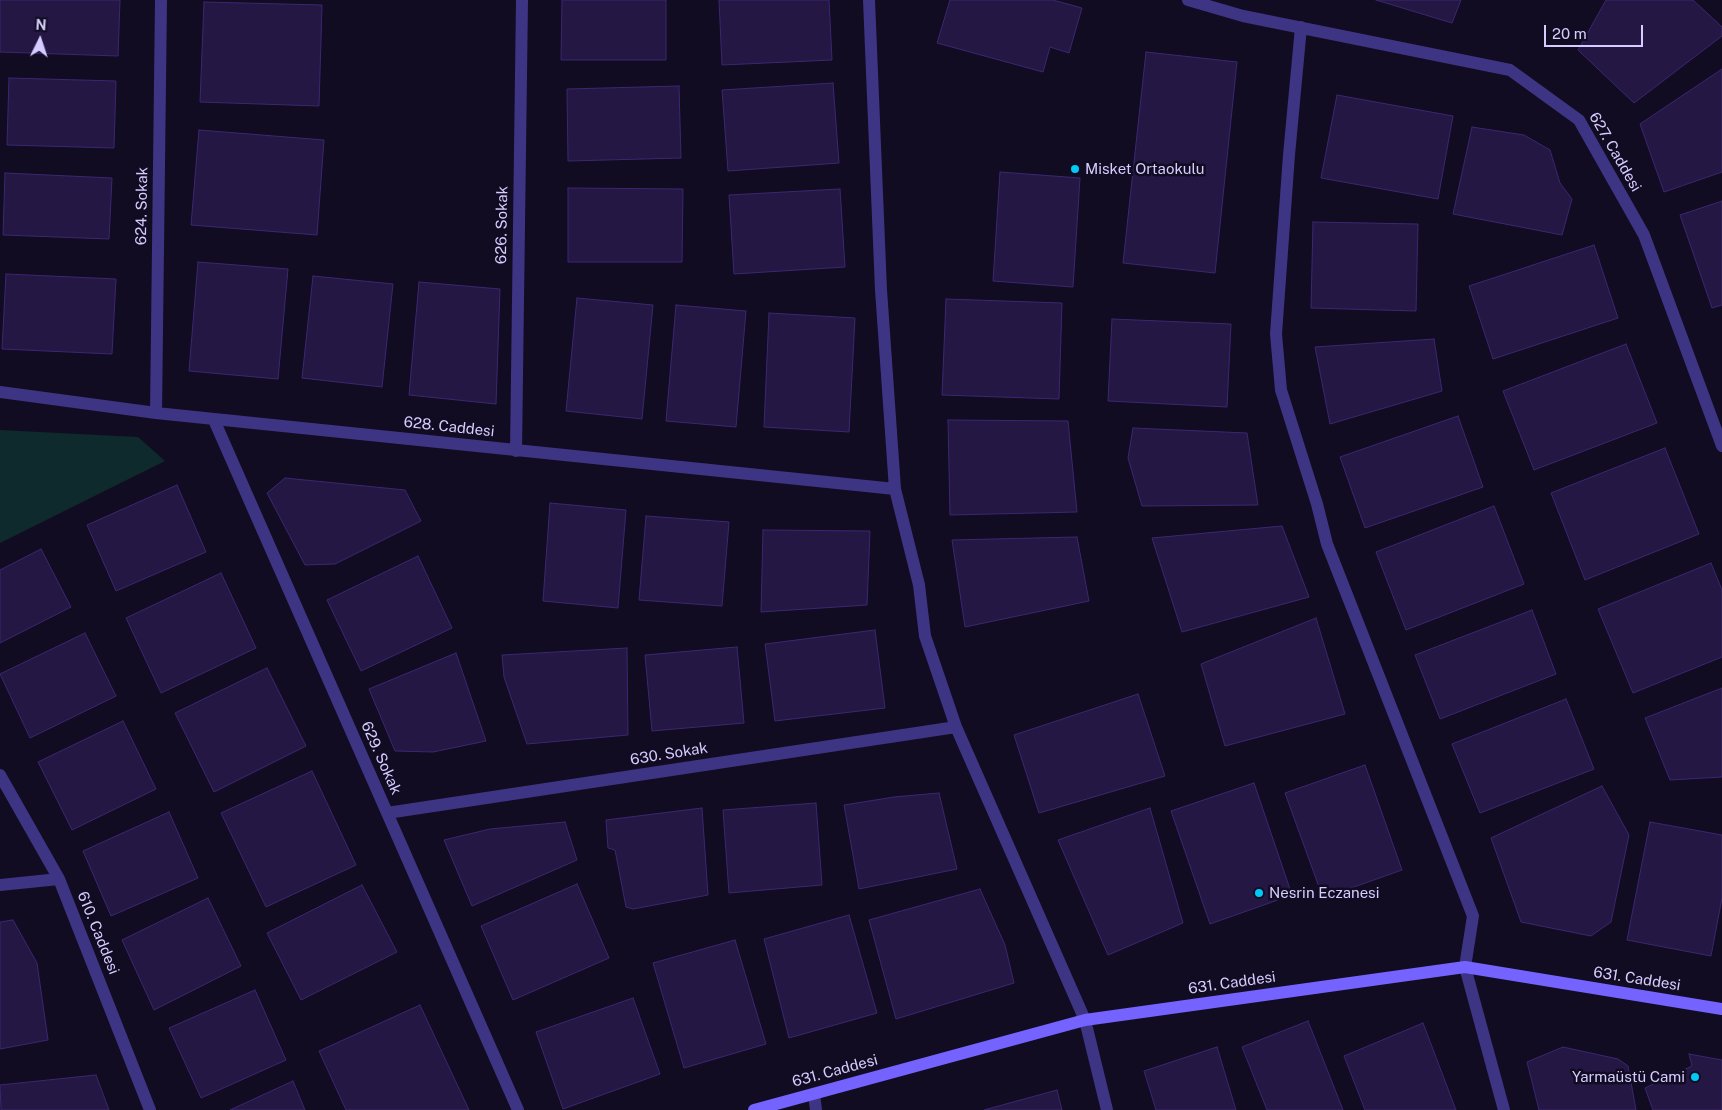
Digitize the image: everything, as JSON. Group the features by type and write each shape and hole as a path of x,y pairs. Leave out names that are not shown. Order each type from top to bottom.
{"street":[{"name":"624. Sokak","path":"156,413 161,0"},
{"name":"626. Sokak","path":"516,451 522,0"},
{"path":"869,0 881,290 895,489 918,585 925,636 956,727 1085,1020 1108,1110"},
{"name":"627. Caddesi","path":"1188,0 1243,16 1510,70 1579,120 1644,235 1722,446"},
{"path":"1301,27 1289,155 1276,334 1280,390 1317,504 1327,544 1473,916 1465,967 1504,1110"},
{"name":"628. Caddesi","path":"0,392 214,420 895,489"},
{"name":"629. Sokak","path":"214,420 518,1110"},
{"name":"630. Sokak","path":"387,812 956,727"},
{"name":"610. Caddesi","path":"0,775 59,879 150,1110"},
{"path":"0,885 59,879"},
{"name":"631. Caddesi","path":"754,1110 1085,1020 1465,967 1722,1009"},
{"path":"814,1094 816,1110"}],"green space":[{"path":"0,430 138,437 165,461 0,543"}],"building":[{"path":"0,0 120,0 118,56 0,52"},
{"path":"562,0 666,0 666,60 561,60"},
{"path":"719,0 829,0 832,60 722,65"},
{"path":"950,0 1053,0 1082,8 1069,53 1050,47 1043,72 937,43"},
{"path":"1376,0 1461,0 1452,23"},
{"path":"1606,0 1693,0 1722,27 1722,36 1634,103 1578,50"},
{"path":"204,2 322,5 319,106 200,102"},
{"path":"1146,52 1237,62 1215,273 1123,263"},
{"path":"1722,69 1722,172 1664,192 1640,124"},
{"path":"9,78 116,81 114,148 7,145"},
{"path":"833,83 839,163 728,171 722,90"},
{"path":"679,86 681,158 568,161 567,89"},
{"path":"1337,95 1453,116 1438,199 1321,178"},
{"path":"1472,127 1524,135 1550,150 1560,183 1572,199 1562,235 1453,214"},
{"path":"199,130 324,140 317,235 191,225"},
{"path":"1000,172 1080,178 1073,287 993,281"},
{"path":"5,173 112,178 109,239 3,235"},
{"path":"568,188 683,189 682,262 568,262"},
{"path":"840,189 845,267 734,274 729,195"},
{"path":"1722,201 1722,305 1712,308 1680,215"},
{"path":"1313,222 1418,224 1416,311 1311,308"},
{"path":"1594,245 1618,318 1493,359 1469,286"},
{"path":"198,262 288,269 278,379 189,371"},
{"path":"6,274 116,279 112,354 2,349"},
{"path":"313,276 393,284 382,387 302,378"},
{"path":"419,282 500,289 496,404 409,395"},
{"path":"577,298 653,305 642,419 566,411"},
{"path":"946,299 1062,303 1059,399 942,395"},
{"path":"676,305 746,311 736,427 666,421"},
{"path":"769,313 855,318 849,432 764,427"},
{"path":"1112,319 1231,324 1227,407 1108,401"},
{"path":"1434,339 1442,391 1330,424 1315,347"},
{"path":"1626,344 1657,423 1534,470 1503,391"},
{"path":"1458,416 1483,487 1365,528 1340,457"},
{"path":"948,420 1068,421 1077,512 950,515"},
{"path":"1133,428 1247,433 1258,505 1142,506 1128,458"},
{"path":"1665,448 1699,534 1585,580 1551,493"},
{"path":"285,478 405,490 421,521 335,564 305,565 267,493"},
{"path":"177,485 206,552 116,591 87,525"},
{"path":"550,503 626,510 618,608 543,601"},
{"path":"1494,506 1524,584 1406,630 1376,552"},
{"path":"646,516 729,522 722,606 639,600"},
{"path":"1282,526 1309,597 1182,632 1152,538"},
{"path":"763,530 870,531 867,605 761,612"},
{"path":"1077,537 1089,601 965,627 952,540"},
{"path":"41,549 71,607 0,643 0,570"},
{"path":"418,556 452,628 361,671 327,600"},
{"path":"1711,563 1722,590 1722,657 1633,693 1598,609"},
{"path":"221,573 256,648 161,693 126,618"},
{"path":"1532,610 1556,674 1440,719 1415,655"},
{"path":"1316,618 1345,714 1225,746 1201,664"},
{"path":"875,630 885,708 775,721 765,644"},
{"path":"85,633 116,696 30,738 0,674"},
{"path":"737,647 744,723 652,731 645,655"},
{"path":"627,648 628,735 527,744 504,677 502,655"},
{"path":"456,653 486,741 433,752 395,751 369,689"},
{"path":"267,668 306,746 214,792 175,713"},
{"path":"1722,688 1722,777 1670,780 1645,718"},
{"path":"1138,694 1165,776 1039,813 1014,735"},
{"path":"1566,699 1594,769 1480,813 1452,744"},
{"path":"123,721 156,789 72,830 38,762"},
{"path":"1365,765 1402,870 1323,898 1285,793"},
{"path":"312,771 356,865 266,907 221,813"},
{"path":"1254,783 1292,895 1210,924 1171,811"},
{"path":"1602,786 1629,835 1611,922 1591,936 1521,922 1491,838"},
{"path":"939,793 957,869 859,889 844,805 894,797"},
{"path":"816,803 822,885 729,893 723,810"},
{"path":"702,808 708,895 633,909 626,907 615,850 608,848 606,820"},
{"path":"1150,808 1183,923 1108,955 1058,840"},
{"path":"169,812 198,878 111,916 83,851"},
{"path":"565,822 577,860 472,906 444,840 490,829"},
{"path":"1650,822 1722,835 1722,898 1711,956 1627,940"},
{"path":"577,884 609,958 513,1000 481,926"},
{"path":"362,885 397,952 301,1000 267,933"},
{"path":"980,889 1005,945 1014,983 896,1019 869,920"},
{"path":"208,898 241,966 154,1010 122,940"},
{"path":"849,915 877,1013 789,1038 764,939"},
{"path":"13,920 37,963 48,1040 0,1049 0,922"},
{"path":"735,940 766,1044 684,1068 653,963"},
{"path":"255,990 286,1060 201,1098 169,1028"},
{"path":"633,998 660,1074 563,1109 536,1032"},
{"path":"420,1005 469,1110 346,1110 319,1051"},
{"path":"1308,1021 1343,1110 1267,1110 1242,1047"},
{"path":"1423,1023 1456,1110 1365,1110 1344,1056"},
{"path":"1217,1047 1236,1110 1156,1110 1144,1071"},
{"path":"1563,1047 1618,1059 1628,1066 1636,1110 1539,1110 1527,1062"},
{"name":"Yarmaüstü Cami","path":"1689,1054 1722,1060 1722,1110 1653,1110 1645,1088 1692,1066"},
{"path":"96,1075 109,1110 1,1110 0,1085"},
{"path":"293,1081 305,1110 230,1110"},
{"path":"1057,1090 1062,1110 984,1110"}],"place":[{"name":"Misket Ortaokulu","path":"1075,169"},
{"name":"Nesrin Eczanesi","path":"1259,893"},
{"name":"Yarmaüstü Cami","path":"1695,1077"}]}
